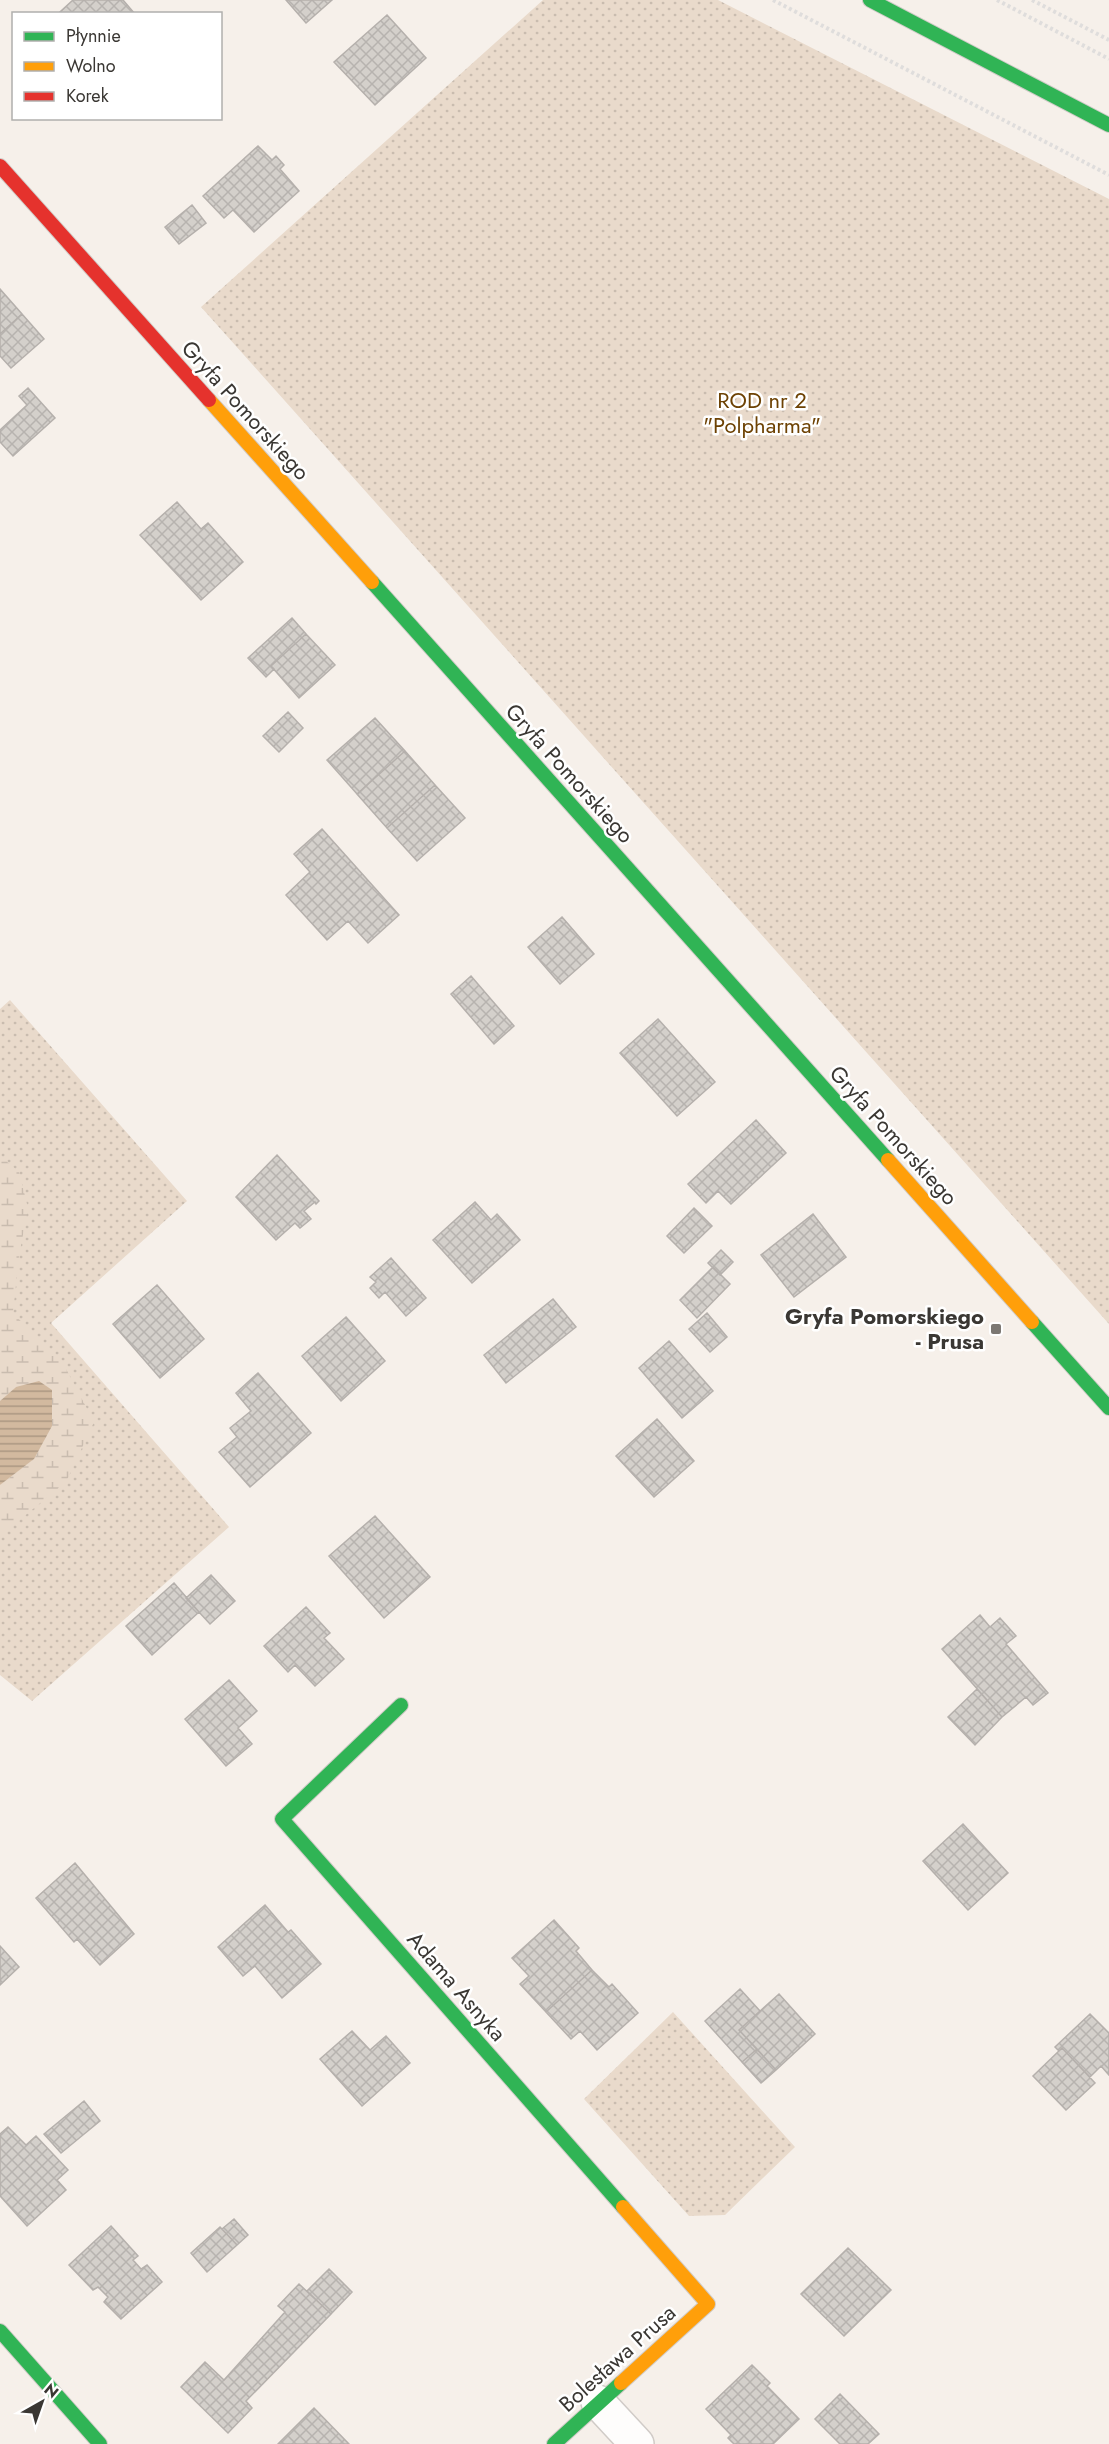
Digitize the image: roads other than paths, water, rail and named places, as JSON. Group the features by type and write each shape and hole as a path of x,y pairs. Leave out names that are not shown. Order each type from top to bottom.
{"street":[{"path":"870,0 1109,125"},
{"name":"Gryfa Pomorskiego","path":"0,166 1109,1408"},
{"name":"Adama Asnyka","path":"401,1706 282,1819 708,2304"},
{"name":"Bolesława Prusa","path":"554,2444 708,2304"},
{"path":"0,2331 100,2444"},
{"path":"598,2402 637,2444"}],"place":[{"name":"Gryfa Pomorskiego - Prusa","path":"996,1329"}],"park label":[{"name":"ROD nr 2 \"Polpharma\"","path":"762,413"}]}
